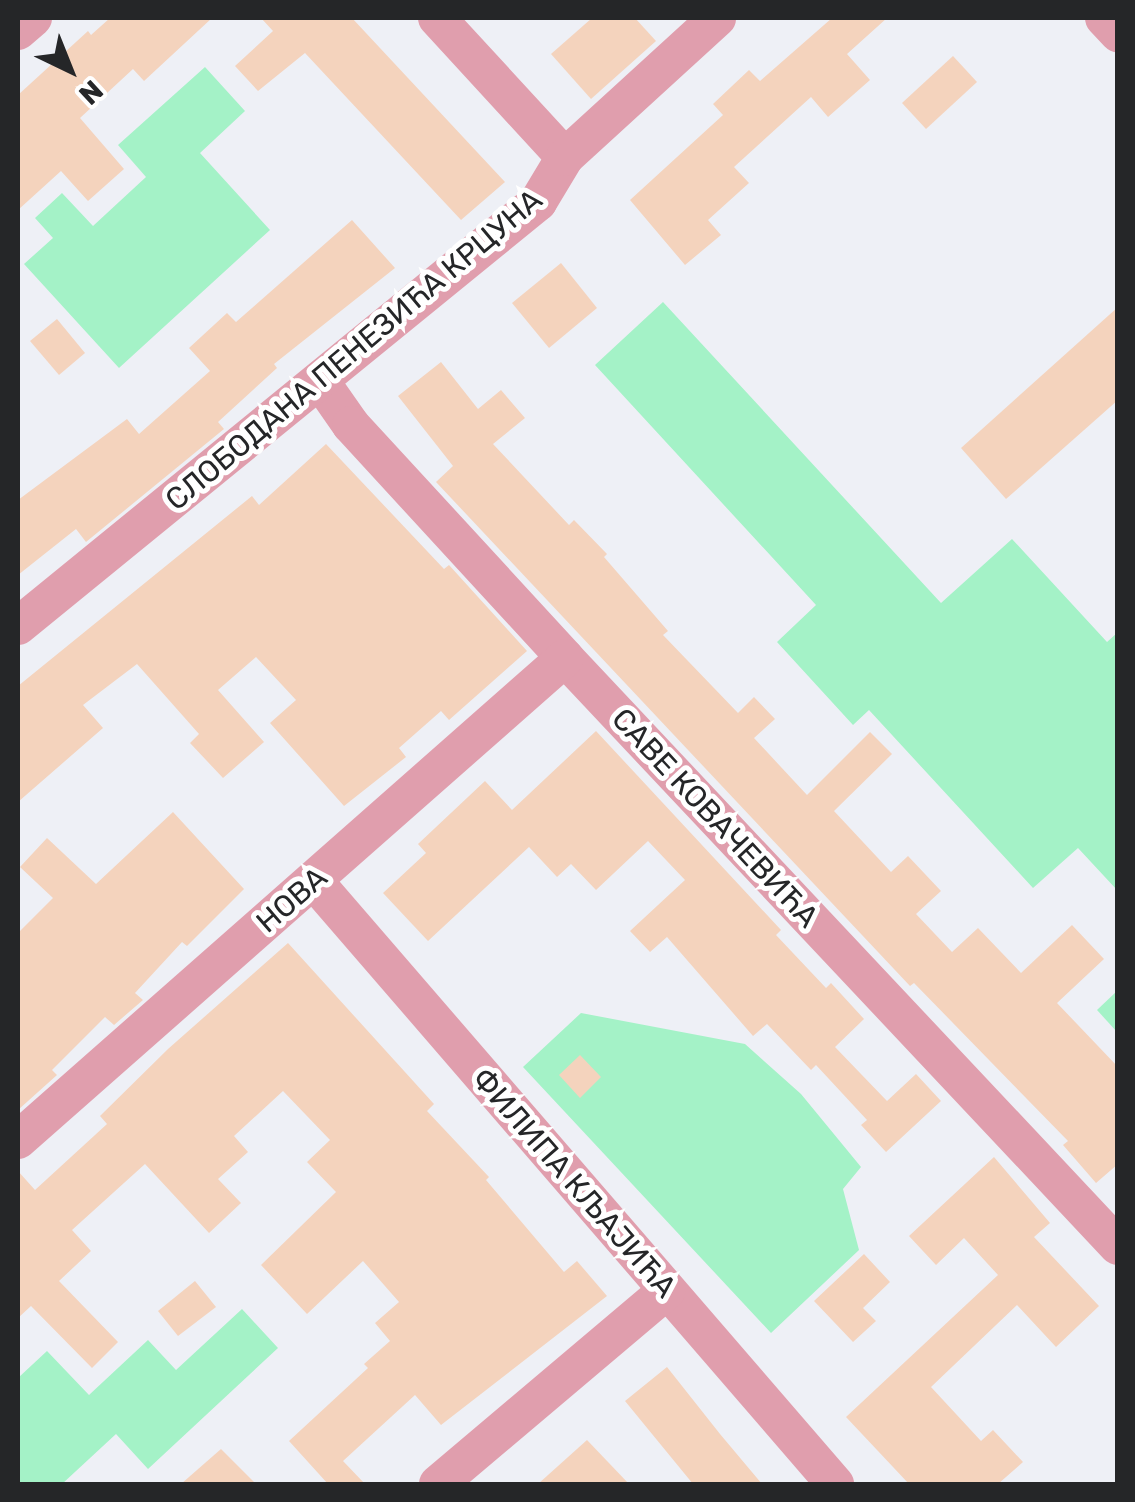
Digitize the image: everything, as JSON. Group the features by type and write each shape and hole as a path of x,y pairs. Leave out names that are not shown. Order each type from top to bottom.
{"street":[{"path":"18,31 33,18"},
{"path":"436,18 565,156"},
{"name":"СЛОБОДАНА ПЕНЕЗИЋА КРЦУНА","path":"18,626 538,202 565,156 717,18"},
{"path":"1104,18 1118,33"},
{"name":"САВЕ КОВАЧЕВИЋА","path":"321,382 351,425 565,658 1118,1246"},
{"name":"НОВА","path":"18,1140 565,658"},
{"name":"ФИЛИПА КЉАЈИЋА","path":"314,880 835,1484"},
{"path":"438,1484 666,1291"}],"green space":[{"path":"205,67 245,111 200,153 270,230 119,368 24,264 53,238 35,218 62,193 93,226 146,177 118,145"},
{"path":"663,302 941,603 1012,539 1107,642 1117,633 1117,890 1078,848 1033,888 869,710 853,725 777,642 816,605 595,365"},
{"path":"1117,991 1117,1032 1097,1010"},
{"path":"581,1013 745,1044 801,1094 861,1167 843,1189 859,1250 771,1333 523,1067"},
{"path":"242,1309 278,1348 148,1469 116,1434 62,1484 18,1484 18,1378 47,1351 89,1395 148,1340 176,1370"}],"building":[{"path":"110,18 212,18 144,81 133,69 80,118 124,169 88,201 61,171 18,210 18,95 88,31 91,35"},
{"path":"261,18 352,18 505,182 461,220 305,53 258,91 235,66 273,31"},
{"path":"592,18 635,18 656,41 591,99 551,54"},
{"path":"832,18 887,18 847,54 870,80 828,117 811,97 734,167 749,183 708,220 721,235 685,265 630,200 723,115 713,104 749,70 760,81"},
{"path":"953,56 977,82 926,129 902,103"},
{"path":"352,220 395,268 274,364 277,368 218,422 224,429 86,542 76,529 18,575 18,500 127,419 139,434 210,371 189,348 227,313 236,322"},
{"path":"561,263 597,308 549,348 512,303"},
{"path":"1118,307 1118,400 1006,499 961,448"},
{"path":"57,319 85,353 59,375 30,341"},
{"path":"441,362 478,409 501,390 525,418 493,444 569,525 574,520 607,554 604,557 668,631 663,635 738,713 754,697 775,719 754,738 807,795 870,732 892,754 834,811 891,872 908,856 941,891 916,914 952,952 978,928 1021,973 1072,925 1104,959 1057,1003 1118,1067 1118,1164 1096,1183 1063,1145 1068,1141 914,983 910,986 436,482 453,466 398,396"},
{"path":"326,444 444,569 449,565 527,651 449,720 441,711 399,748 406,757 344,806 270,723 296,700 256,657 218,690 264,742 223,778 190,743 199,734 137,664 83,705 103,728 18,802 18,686 252,496 259,505"},
{"path":"596,731 781,930 776,935 826,988 831,983 864,1019 835,1047 887,1101 916,1074 941,1101 886,1152 861,1125 867,1120 816,1065 811,1070 767,1024 753,1036 667,937 650,952 630,931 685,880 648,841 596,890 571,864 557,877 529,847 428,941 383,893 426,853 418,844 485,781 512,810"},
{"path":"173,812 244,889 187,946 182,942 135,993 143,1000 114,1025 105,1017 52,1070 57,1075 18,1110 18,933 53,898 20,867 47,838 96,884"},
{"path":"288,943 434,1104 427,1111 489,1177 486,1180 564,1272 577,1261 607,1296 441,1425 415,1395 343,1461 365,1484 328,1484 289,1441 368,1368 364,1364 390,1341 375,1323 399,1302 363,1261 307,1314 261,1265 336,1192 307,1162 330,1140 283,1091 234,1136 248,1152 218,1179 241,1203 209,1233 145,1164 72,1230 91,1251 59,1281 118,1342 92,1368 31,1306 18,1318 18,1171 35,1190 107,1124 100,1116 168,1049"},
{"path":"580,1055 601,1077 580,1098 559,1075"},
{"path":"994,1157 1050,1223 1034,1237 1099,1306 1056,1347 1017,1305 931,1387 981,1441 993,1430 1023,1462 998,1484 909,1484 846,1417 998,1275 964,1238 936,1265 909,1236"},
{"path":"864,1254 890,1282 863,1308 876,1321 853,1342 814,1301"},
{"path":"195,1281 216,1307 178,1336 158,1311"},
{"path":"667,1367 762,1484 693,1484 625,1401"},
{"path":"587,1440 629,1484 538,1484"},
{"path":"221,1449 256,1484 181,1484"}]}
